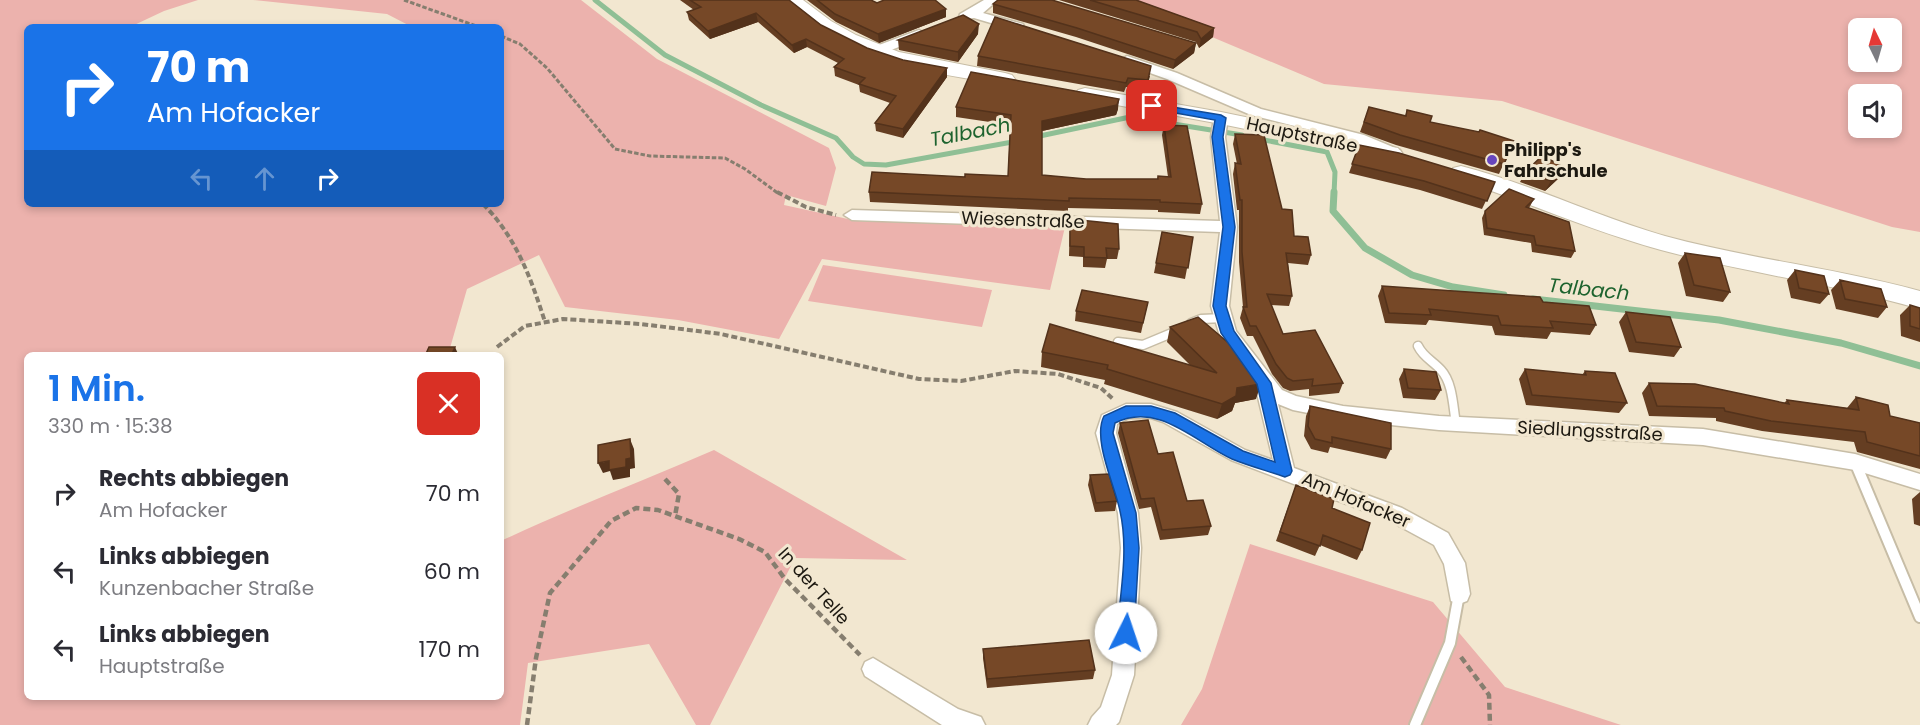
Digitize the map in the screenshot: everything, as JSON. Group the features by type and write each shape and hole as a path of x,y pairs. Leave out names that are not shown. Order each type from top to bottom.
{"main road":[{"path":"792,0 829,28 876,51 929,66 1027,83"},
{"name":"Hauptstraße","path":"1072,92 1219,127 1404,156"},
{"path":"1444,168 1500,184 1618,230 1663,243 1712,255 1875,286 1920,300"}],"street":[{"path":"952,22 973,14 992,0"},
{"path":"973,14 1027,29"},
{"path":"876,51 931,30"},
{"path":"1116,57 1172,76 1256,112 1359,138 1404,156"},
{"path":"1219,127 1229,227 1220,306 1228,333 1264,383 1285,471"},
{"name":"Wiesenstraße","path":"852,215 1229,227"},
{"name":"Siedlungsstraße","path":"1264,383 1275,395 1293,403 1343,413 1456,424 1703,437 1855,462 1920,482"},
{"path":"1100,725 1111,714 1123,675 1131,548 1128,513 1106,433 1109,420 1126,411"},
{"name":"Am Hofacker","path":"1126,411 1151,411 1170,417 1238,455 1395,514 1441,538 1454,563 1459,594"},
{"path":"873,669 952,718 973,725"}],"lane":[{"path":"1118,342 1135,346 1149,345 1195,321 1224,318"},
{"path":"1418,346 1421,354 1440,368 1446,377 1456,424"},
{"path":"1855,462 1920,617"},
{"path":"1415,725 1450,643 1459,594"}],"path":[{"path":"404,0 471,24"},
{"path":"504,37 520,44 547,68 615,148 650,156 725,158 745,169 782,196 806,207 836,215 852,215"},
{"path":"486,207 510,236 534,288 544,322"},
{"path":"497,347 525,326 544,322 563,319 630,323 721,334 919,379 961,381 1015,371 1058,374 1101,388 1126,411"},
{"path":"665,479 679,494 675,516"},
{"name":"In der Telle","path":"527,725 536,658 550,593 611,521 636,508 658,510 739,539 765,552 785,579 873,669"},
{"path":"1450,643 1490,695 1490,725"}],"shaded area":[{"path":"0,0 198,0 164,11 136,24 24,24 24,207 504,207 504,24 406,24 387,14 253,0 581,0 657,59 829,148 836,168 826,206 786,195 784,205 857,221 1065,227 1050,290 822,259 779,339 678,320 565,307 539,255 467,289 449,352 24,352 24,700 504,700 504,540 714,450 907,560 795,558 710,725 696,725 649,644 528,663 520,725 0,725"},
{"path":"1124,0 1920,0 1920,232 1892,227 1502,101 1324,84"},
{"path":"823,265 992,290 982,327 808,301"},
{"path":"1250,544 1433,602 1505,687 1621,725 1181,725 1202,689"}],"building":[{"path":"690,0 789,0 821,25 867,48 903,60 947,68 903,129 875,123 896,96 859,84 865,78 834,67 844,59 806,39 792,45 756,13 708,31 687,12 701,7"},
{"path":"817,0 871,0 877,3 884,0 935,0 946,9 878,34 835,14"},
{"path":"998,0 1052,0 1196,43 1175,60 993,4"},
{"path":"1090,0 1136,0 1214,28 1201,39 1197,32"},
{"path":"963,15 979,24 958,52 898,40"},
{"path":"995,17 1151,66 1148,80 1128,78 1126,83 978,56"},
{"path":"971,72 1119,99 1117,105 1042,121 1042,175 1086,179 1171,177 1164,125 1187,126 1202,204 1160,202 1160,200 1069,198 1069,201 869,192 872,172 965,177 965,174 1008,176 1011,115 956,107"},
{"path":"1369,107 1406,116 1407,110 1432,116 1430,122 1479,132 1480,130 1514,141 1504,164 1400,135 1364,122"},
{"path":"1235,134 1264,135 1282,209 1292,210 1294,236 1308,237 1311,255 1286,253 1292,296 1267,294 1283,334 1315,330 1343,383 1312,386 1313,379 1293,381 1287,378 1276,364 1256,326 1250,326 1243,307 1247,307 1242,252 1242,200 1240,200 1235,163 1241,164"},
{"path":"1359,145 1399,153 1495,182 1487,201 1424,181 1352,164"},
{"path":"1542,156 1565,167 1551,181 1525,172"},
{"path":"1509,189 1534,199 1526,207 1569,222 1575,251 1536,245 1534,236 1487,228 1485,211"},
{"path":"1070,219 1118,224 1119,249 1106,248 1107,258 1084,257 1084,247 1070,246"},
{"path":"1162,232 1193,237 1188,268 1156,263"},
{"path":"1685,253 1720,258 1730,292 1694,285"},
{"path":"1795,270 1824,276 1829,294 1799,288"},
{"path":"1840,280 1881,289 1887,307 1845,299"},
{"path":"1382,286 1540,297 1543,302 1589,306 1596,325 1550,321 1553,328 1501,325 1498,316 1429,309 1431,315 1389,313"},
{"path":"1082,290 1148,302 1143,323 1076,311"},
{"path":"1910,305 1920,308 1920,329 1910,326"},
{"path":"1626,312 1670,317 1681,347 1636,342"},
{"path":"1198,317 1252,363 1258,371 1261,384 1237,388 1236,396 1222,404 1107,369 1108,365 1042,352 1050,324 1217,373 1170,327"},
{"path":"429,347 455,347 453,352 427,352"},
{"path":"1404,369 1436,372 1441,390 1408,388"},
{"path":"1525,369 1586,375 1585,371 1615,373 1627,403 1532,395"},
{"path":"1649,383 1695,384 1789,404 1787,400 1859,410 1856,397 1888,405 1890,416 1920,423 1920,456 1867,442 1865,432 1771,421 1725,411 1724,408 1657,406"},
{"path":"1310,406 1391,423 1391,449 1332,437 1332,443 1315,439 1308,426"},
{"path":"1148,420 1158,454 1173,452 1187,501 1203,500 1211,526 1162,530 1154,498 1141,499 1120,423"},
{"path":"630,439 631,458 626,459 626,467 609,470 609,461 598,463 598,445"},
{"path":"1109,474 1117,501 1096,503 1090,475"},
{"path":"1296,485 1334,499 1332,508 1370,523 1362,550 1323,535 1320,546 1280,532"},
{"path":"1089,640 1095,670 987,679 983,649"}],"waterway":[{"name":"Talbach","path":"595,0 665,55 761,105 836,138 853,157 864,164 886,165 1018,141"},
{"name":"Talbach","path":"1035,137 1130,117 1242,135"},
{"name":"Talbach","path":"1259,139 1327,152 1335,172 1334,194"},
{"name":"Talbach","path":"1334,192 1333,211 1365,248 1412,275 1453,287 1504,295"},
{"name":"Talbach","path":"1533,299 1719,320 1841,343 1920,366"}],"place":[{"name":"Philipp's Fahrschule","path":"1492,160"}],"route":[{"path":"1126,633 1131,548 1128,513 1106,433 1109,420 1126,411 1151,411 1170,417 1238,455 1285,471 1264,383 1228,333 1220,306 1229,227 1218,137 1221,118 1152,106"}]}
